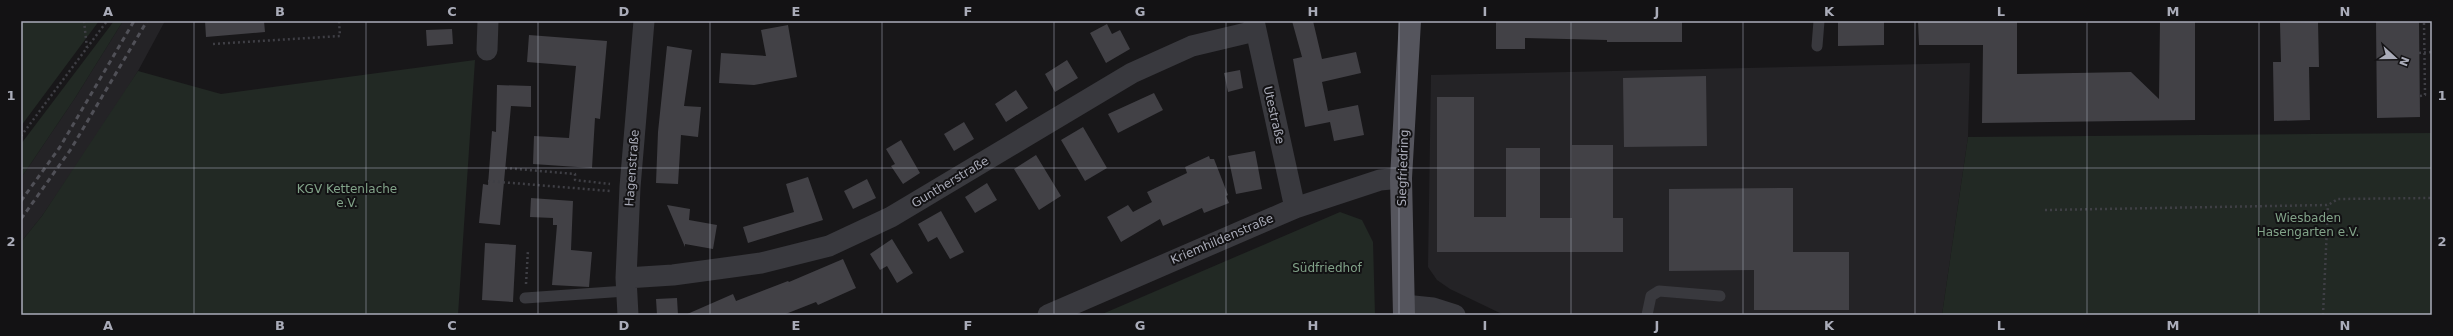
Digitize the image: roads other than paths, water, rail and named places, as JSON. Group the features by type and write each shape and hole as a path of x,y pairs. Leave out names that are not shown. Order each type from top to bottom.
{"main road":[{"name":"Siegfriedring","path":"1404,310 1401,178 1410,21"}],"street":[{"path":"487,50 488,21"},
{"name":"Hagenstraße","path":"628,315 626,284 630,190 644,21"},
{"name":"Utestraße","path":"1254,26 1295,208"},
{"name":"Guntherstraße","path":"626,284 761,262 829,246 891,217 1132,73 1192,46 1254,26"},
{"name":"Kriemhildenstraße","path":"1048,315 1295,208 1380,180 1401,178"},
{"path":"1404,310 1433,308 1455,315"}],"lane":[{"path":"1817,46 1818,21"},
{"path":"525,298 626,284"},
{"path":"1647,315 1651,296 1659,291 1720,296"}],"railway":[{"path":"21,201 60,147 134,21"},
{"path":"21,219 71,149 147,21"}],"park label":[{"name":"KGV Kettenlache e.V.","path":"347,196"},
{"name":"Wiesbaden Hasengarten e.V.","path":"2308,225"},
{"name":"Südfriedhof","path":"1327,268"}]}
